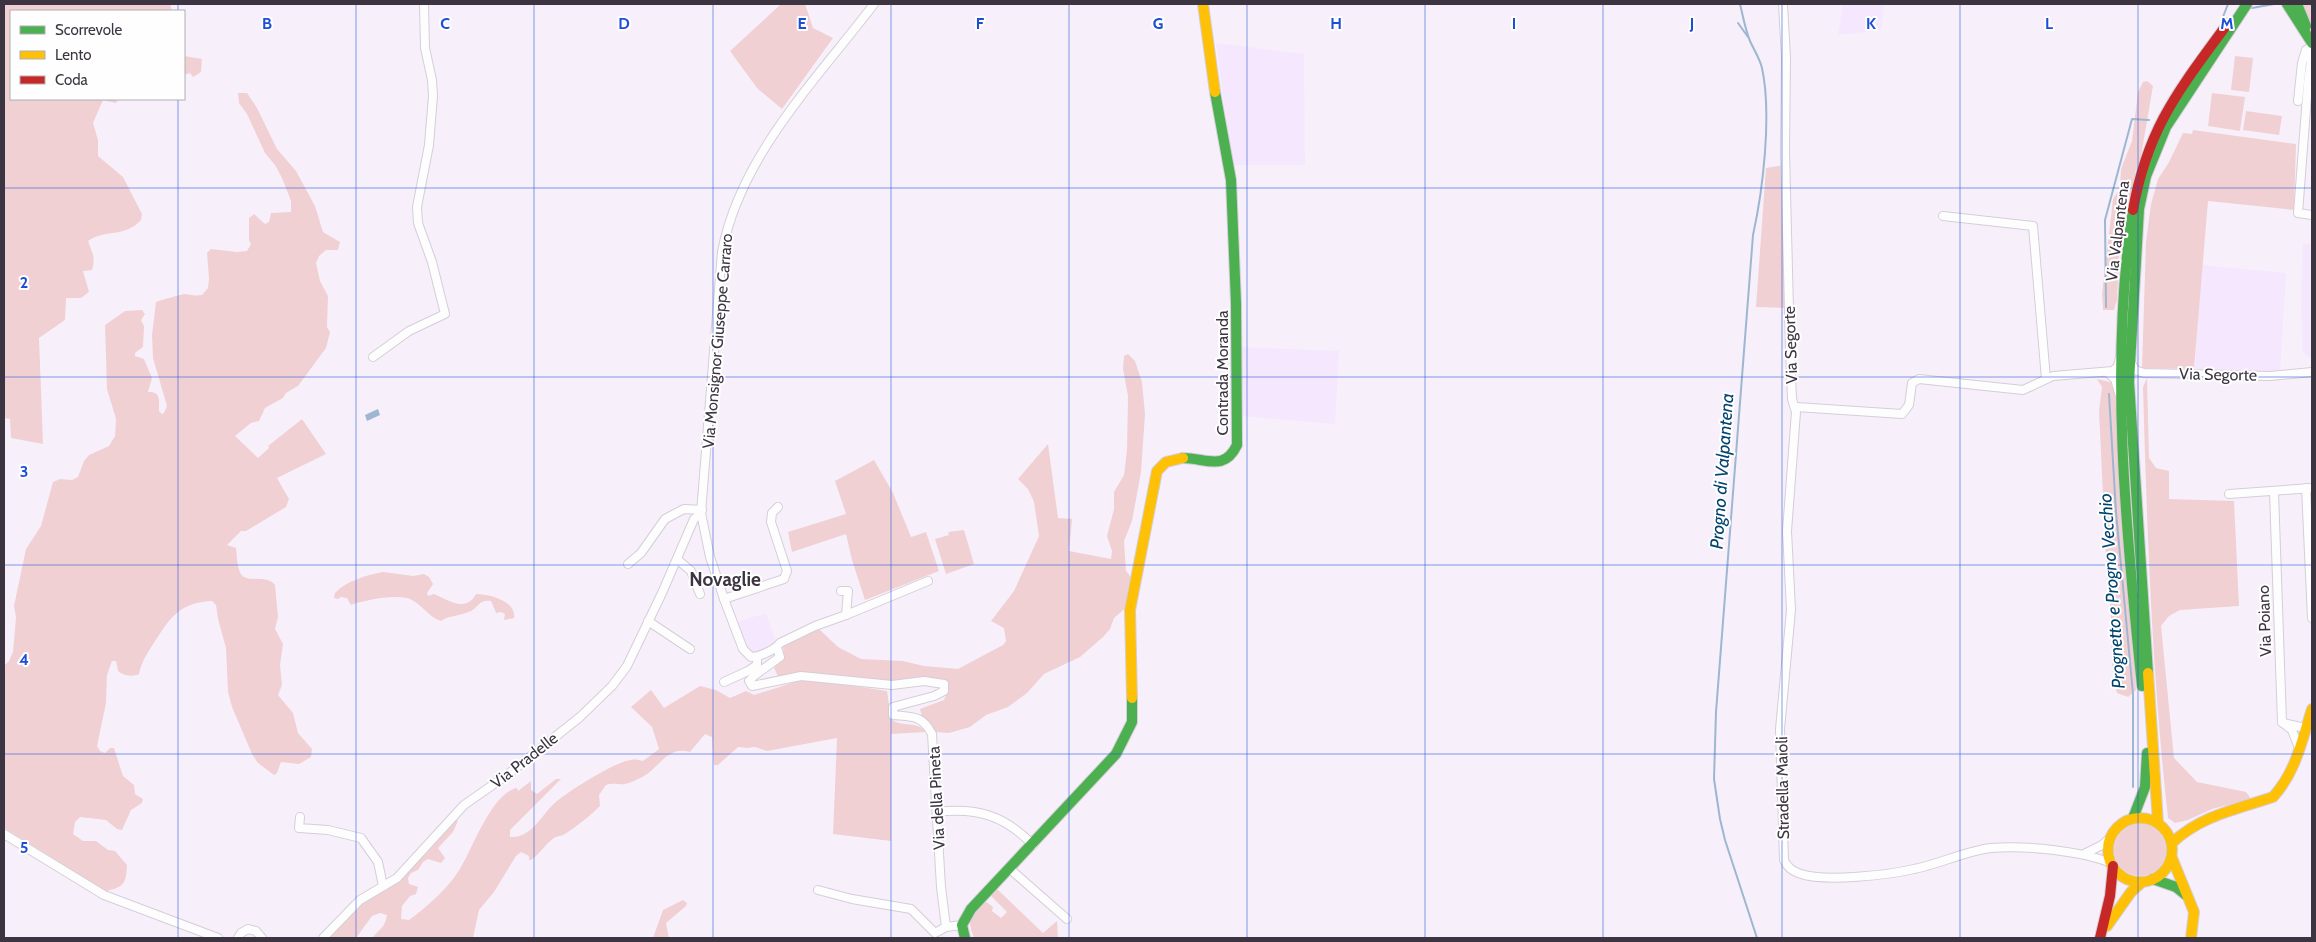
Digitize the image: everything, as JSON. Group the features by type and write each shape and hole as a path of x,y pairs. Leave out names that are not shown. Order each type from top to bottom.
{"main road":[{"name":"Contrada Moranda","path":"962,925 971,909 1053,824 1116,754 1132,722 1130,610 1157,471 1162,463 1176,457 1221,462 1230,459 1235,454 1237,445 1236,303 1231,180 1212,78 1203,4"},
{"name":"Via Valpantena","path":"2110,838 2117,828 2133,818 2143,799 2147,782 2147,754 2136,630 2123,424 2123,342 2132,210 2145,156 2161,119 2241,4"},
{"name":"Via Valpantena","path":"2190,938 2194,912 2172,858 2172,843 2162,826 2129,382 2135,258 2142,192 2155,150 2184,98 2247,4"},
{"path":"2287,4 2312,43"},
{"path":"2297,4 2312,43"},
{"path":"2133,818 2150,819 2162,826 2177,830 2273,797 2282,787 2312,713"},
{"path":"2172,843 2189,827"},
{"path":"2100,936 2110,896 2112,865 2108,851 2110,838"},
{"path":"2112,865 2126,878 2142,882 2153,879 2165,871 2172,858"},
{"path":"2153,879 2176,887 2186,895"},
{"path":"2100,936 2117,910 2142,882"},
{"path":"962,925 965,938"}],"street":[{"path":"373,357 409,331 445,314 432,262 418,222 417,207 429,145 433,96 432,80 425,48 424,4"},
{"name":"Via Monsignor Giuseppe Carraro","path":"702,511 722,252 726,229 745,183 772,137 874,4"},
{"name":"Via Segorte","path":"1784,4 1786,58 1785,152 1790,350 1792,399 1796,407 1902,414 1909,405 1912,383 1920,379 2023,390 2046,378 2107,372"},
{"path":"2298,100 2302,63 2306,50 2312,43"},
{"path":"2312,53 2298,213 2312,215"},
{"path":"1943,216 2033,226 2046,378"},
{"name":"Via Valpantena","path":"2107,372 2113,371 2118,366 2123,342"},
{"path":"2130,359 2135,370 2144,373"},
{"name":"Via Valpantena","path":"2107,372 2117,382 2123,424"},
{"name":"Via Segorte","path":"2144,373 2270,376 2312,372"},
{"path":"2129,382 2134,376 2144,373"},
{"name":"Stradella Maioli","path":"1796,407 1787,531 1791,610 1780,739 1780,796 1785,862 1801,874 1819,877 1850,876 1916,869 1992,848 2056,850 2084,854 2112,865"},
{"path":"2229,494 2309,488 2312,618"},
{"name":"Via Poiano","path":"2274,492 2282,722"},
{"path":"724,599 784,580 787,571 771,522 772,513 778,506"},
{"path":"628,564 641,553 666,519 684,509 702,511 710,558 743,649 751,657 757,657 777,648 780,643 815,626 928,581"},
{"name":"Via Pradelle","path":"323,938 360,900 397,878 464,805 507,775 596,703 612,686 627,666 678,560 694,519 702,511"},
{"path":"678,560 691,571 700,594"},
{"path":"841,591 848,591 846,615"},
{"path":"648,621 690,650"},
{"name":"Via della Pineta","path":"777,648 780,657 754,675 749,681 752,686 801,676 892,686 924,681 944,684 944,691 934,696 893,707 892,712 893,715 915,717 926,723 932,734 941,887 946,927"},
{"path":"724,682 748,672 757,665 757,657"},
{"path":"2282,722 2306,728"},
{"path":"2282,722 2292,730 2298,748"},
{"path":"937,812 954,810 994,816 1009,824 1033,845"},
{"path":"300,816 299,828 328,830 361,838 378,862 382,886"},
{"path":"4,834 104,895 218,938"},
{"path":"2084,854 2102,845 2110,838"},
{"path":"1010,869 1067,919"},
{"path":"818,890 852,900 911,909 935,933 946,927 962,925"},
{"path":"238,938 241,933 248,929 256,930 262,938"}],"shaded area":[{"path":"4,4 170,4 172,10 10,10 10,100 103,100 93,123 98,140 98,156 123,177 142,214 141,220 135,226 94,237 88,241 94,262 92,270 83,271 89,292 81,298 66,298 65,320 39,338 43,444 11,438 10,419 4,418"},
{"path":"781,4 805,4 813,28 833,38 782,109 757,88 730,51"},
{"path":"1843,4 1884,4 1881,30 1838,35"},
{"path":"2301,4 2312,4 2312,32 2311,29"},
{"path":"1216,43 1304,54 1305,165 1232,165"},
{"path":"185,56 202,59 201,72 193,77 190,73 185,75"},
{"path":"2235,56 2253,58 2249,92 2231,90"},
{"path":"2147,81 2153,86 2140,162 2135,172 2135,191 2121,217 2117,300 2114,310 2103,310 2102,294 2113,199 2120,188 2121,169 2132,141 2138,92 2143,82"},
{"path":"238,93 247,93 257,108 277,149 296,171 315,206 323,232 340,242 338,250 326,250 319,256 316,263 320,281 328,296 327,327 330,332 326,348 298,386 286,393 283,398 265,408 259,421 251,423 235,436 258,458 269,448 268,446 302,419 326,454 277,478 289,499 286,507 246,531 241,531 227,545 236,548 238,567 242,576 250,579 266,580 275,585 278,617 275,629 283,644 280,665 282,685 278,695 293,713 298,733 312,749 311,757 299,764 281,762 277,773 274,775 258,763 252,754 232,707 228,692 226,648 216,605 212,601 199,603 181,610 162,630 145,658 139,674 125,675 118,671 116,661 112,661 107,675 106,703 97,746 100,751 105,753 110,748 114,748 123,776 134,785 135,794 143,799 142,803 131,810 122,830 117,829 106,820 80,817 75,822 73,834 83,841 96,841 108,850 115,851 127,865 125,880 121,886 106,891 4,828 4,666 9,661 13,652 16,617 14,606 26,549 41,526 53,482 60,479 72,480 78,477 84,461 89,455 109,446 115,436 116,419 107,389 105,325 125,311 142,310 145,314 141,320 144,326 143,347 135,353 135,356 144,359 152,378 148,392 157,395 159,411 162,414 164,413 167,406 153,358 152,335 156,302 183,294 202,295 208,288 207,253 211,249 237,252 247,251 251,244 249,240 249,218 254,214 265,224 269,222 271,213 291,212 291,201 282,178 275,165 265,153 247,114 239,103"},
{"path":"2212,93 2245,97 2240,131 2208,126"},
{"path":"103,100 118,100 116,103"},
{"path":"2246,111 2282,116 2279,135 2243,130"},
{"path":"2193,130 2296,144 2294,210 2208,201 2194,369 2142,368 2146,242 2151,204 2158,179 2169,162 2183,133 2192,134"},
{"path":"1784,165 1786,308 1756,307 1766,168"},
{"path":"2303,244 2312,244 2312,358 2303,352 2301,305"},
{"path":"2201,265 2286,273 2280,372 2195,369"},
{"path":"1238,347 1339,351 1335,424 1240,416"},
{"path":"1128,354 1135,361 1142,382 1145,414 1141,472 1132,521 1124,541 1126,571 1134,581 1129,605 1114,618 1110,629 1103,637 1080,657 1044,674 1027,693 1008,707 986,715 970,727 949,733 935,732 923,720 920,709 944,700 947,693 940,683 898,686 883,685 810,674 779,678 774,668 781,660 783,651 782,644 777,640 818,628 838,647 861,659 903,661 924,666 958,669 1003,645 1006,641 1004,628 991,621 1014,591 1039,536 1034,502 1028,489 1018,479 1048,444 1058,518 1072,519 1069,551 1111,559 1112,551 1107,536 1114,509 1114,492 1124,475 1127,450 1128,396 1123,369 1124,356"},
{"path":"2147,378 2149,458 2156,468 2169,471 2169,499 2234,501 2239,606 2180,610 2169,616 2161,626 2174,758 2197,782 2246,792 2251,799 2212,809 2188,820 2175,823 2168,818 2154,657 2148,549 2143,387"},
{"path":"2097,379 2114,383 2136,690 2128,697 2117,693 2112,665 2111,608 2107,580 2099,411 2102,387"},
{"path":"874,460 893,493 911,537 926,532 939,571 865,600 846,534 792,552 788,532 846,514 835,481"},
{"path":"964,530 974,564 946,574 935,539 949,535 948,532"},
{"path":"383,572 413,576 424,574 429,577 433,584 427,593 428,596 434,594 451,602 467,603 476,594 495,597 511,607 514,612 514,618 504,620 505,614 501,612 496,613 491,601 482,602 471,611 441,621 433,617 416,602 406,598 382,598 351,605 347,598 334,598 335,593 351,582"},
{"path":"766,613 776,642 754,654 749,652 737,622"},
{"path":"815,680 887,691 891,719 895,722 918,726 926,732 891,734 891,841 833,834 837,738 767,751 755,747 738,747 718,765 714,765 712,737 705,734 690,752 682,751 668,755 646,775 625,784 606,785 599,795 600,806 570,831 551,840 531,860 529,860 529,856 521,852 516,856 494,892 479,910 473,938 372,938 382,928 386,919 387,915 380,913 372,916 356,938 326,938 359,904 394,880 454,817 458,821 453,832 438,848 445,858 441,863 428,859 423,862 418,870 411,873 408,878 409,884 418,887 416,894 410,896 402,906 401,919 409,920 431,902 452,880 492,809 508,792 517,788 518,791 531,781 531,790 537,794 556,779 561,779 510,830 510,837 518,837 531,830 557,801 582,784 624,762 643,761 659,749 652,727 631,707 651,690 664,708 700,686 716,690 730,698 746,691 754,695 798,681"},
{"path":"2140,824 2150,826 2158,832 2164,840 2166,850 2164,860 2158,868 2150,874 2140,876 2130,874 2122,868 2116,860 2114,850 2116,840 2122,832 2130,826"},
{"path":"997,889 1043,933 1057,921 1058,938 974,938 970,925 971,917 984,900 993,907 992,911 1001,918 1007,912 990,895"},
{"path":"683,900 687,903 686,906 666,923 669,938 653,938 663,910"}],"water":[{"path":"378,409 380,415 367,421 365,415"}],"waterway":[{"name":"Progno di Valpantena","path":"1740,4 1748,36 1762,68 1765,87 1766,129 1763,175 1753,235 1716,712 1714,779 1725,840 1757,938"},
{"name":"Prognetto e Progno Vecchio","path":"2221,22 2228,4"},
{"name":"Prognetto e Progno Vecchio","path":"2252,8 2274,4"},
{"name":"Progno di Valpantena","path":"1738,23 1748,37"},
{"name":"Prognetto e Progno Vecchio","path":"2106,307 2105,220 2132,119 2149,120"},
{"name":"Prognetto e Progno Vecchio","path":"2109,394 2116,512 2133,694 2133,787"}],"traffic: fast":[{"path":"2148,673 2129,382 2139,209 2146,176 2166,127 2247,4"},
{"path":"2287,4 2312,43"},
{"path":"2297,4 2306,26"},
{"path":"1183,458 1220,461 1232,453 1237,445 1236,303 1231,180 1215,92"},
{"path":"2133,210 2126,268 2122,327 2122,448 2130,569 2142,686"},
{"path":"965,938 962,925 971,909 1116,754 1132,722 1132,698"},
{"path":"2133,818 2145,787 2147,753"},
{"path":"2153,879 2176,887 2186,895"}],"traffic: slow":[{"path":"1203,4 1215,92"},
{"path":"1132,698 1130,610 1157,471 1166,462 1183,458"},
{"path":"2148,673 2158,823"},
{"path":"2172,843 2195,826 2220,814 2273,797 2293,766 2312,709"},
{"path":"2140,818 2152,820 2163,827 2170,838 2172,850 2170,862 2163,873 2152,880 2140,882 2128,880 2117,873 2110,862 2108,850 2110,838 2117,827 2128,820 2140,818"},
{"path":"2172,858 2194,912 2191,938"},
{"path":"2107,926 2131,892 2142,882"}],"traffic: jam":[{"path":"2133,210 2139,181 2157,131 2181,89 2228,23"},
{"path":"2100,938 2110,896 2113,866"}],"district":[{"name":"Novaglie","path":"725,579"}]}
